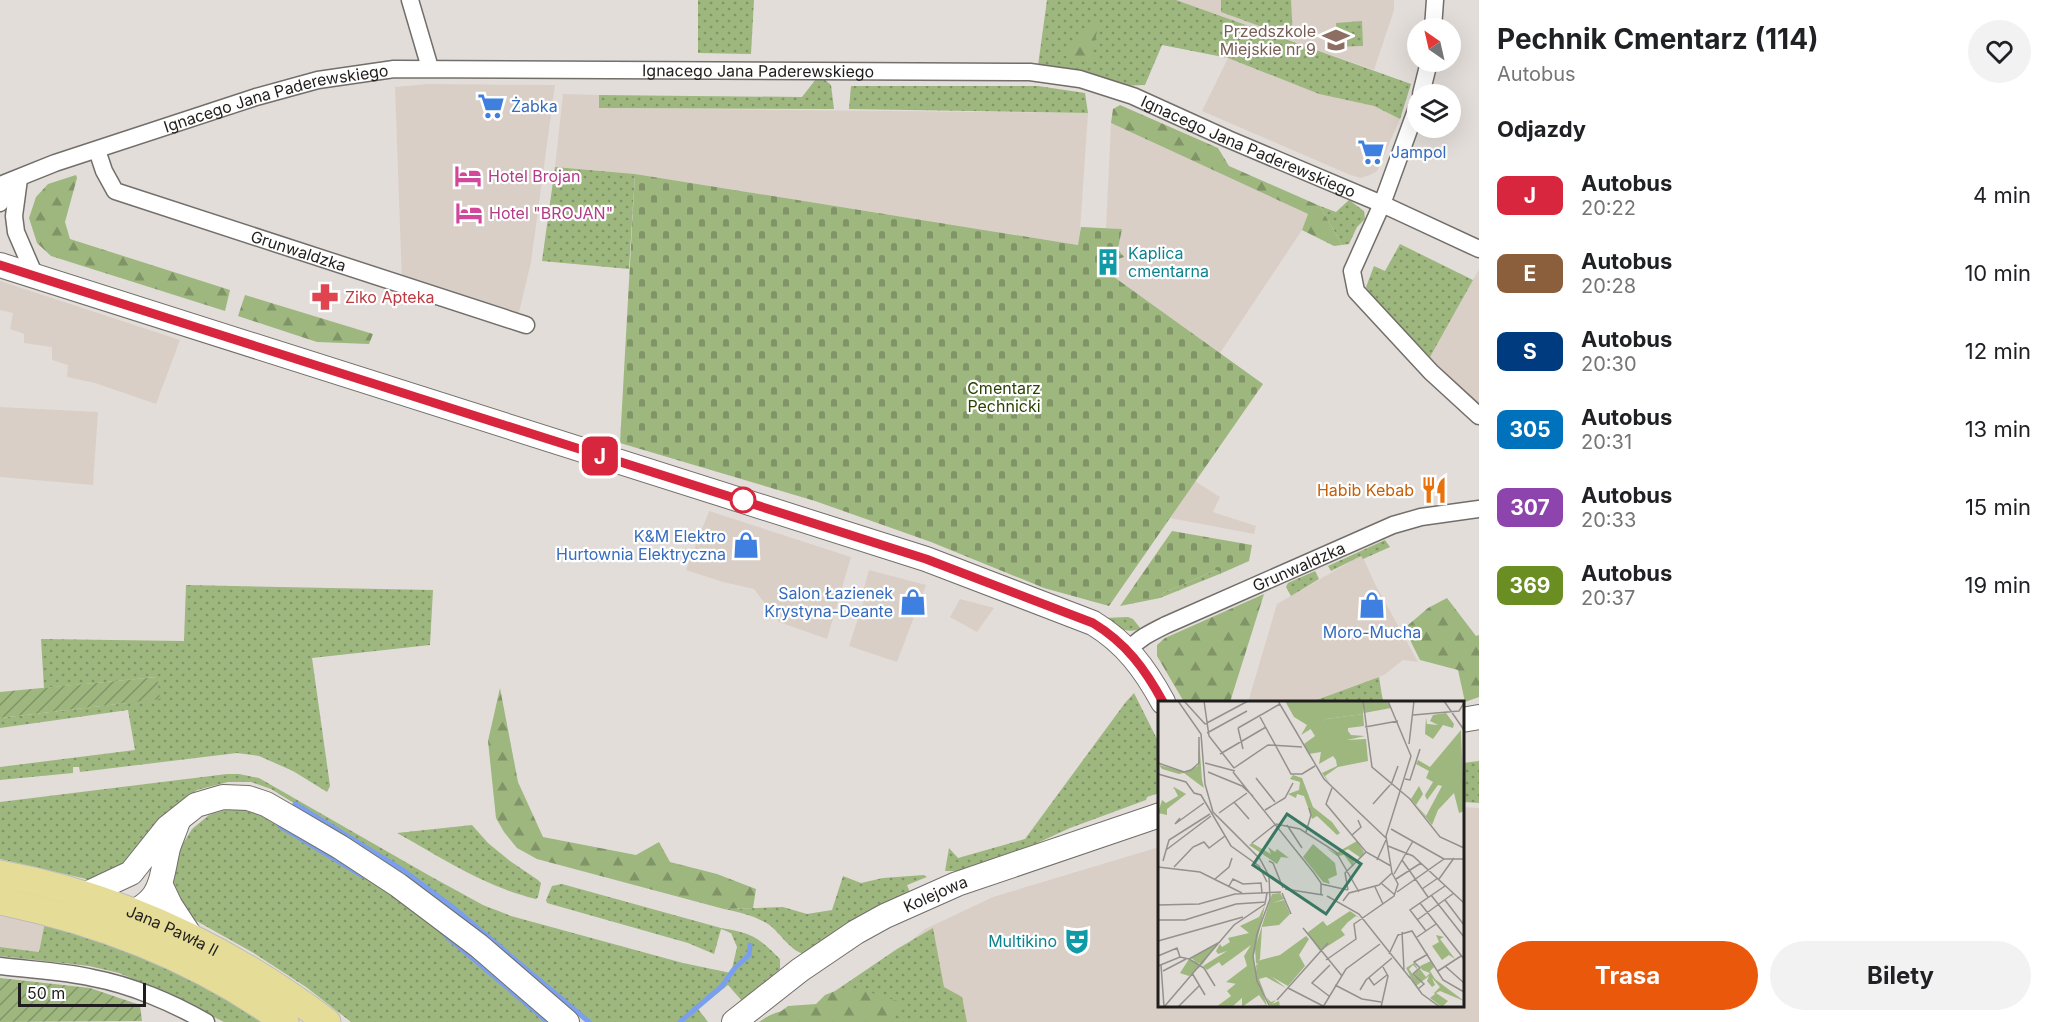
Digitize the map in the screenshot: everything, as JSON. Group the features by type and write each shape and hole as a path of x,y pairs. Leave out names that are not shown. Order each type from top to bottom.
{"main road":[{"name":"Jana Pawła II","path":"0,874 84,895 191,937 272,982 327,1022"},
{"name":"Jana Pawła II","path":"0,901 102,927 153,947 225,983 285,1022"}],"street":[{"path":"410,0 430,68"},
{"path":"1434,18 1435,0"},
{"name":"Ignacego Jana Paderewskiego","path":"0,185 36,169 256,97 318,80 394,69 1030,72 1080,79 1133,96 1382,204 1479,249"},
{"path":"1407,135 1382,204 1352,271 1356,291 1431,372 1479,416"},
{"name":"Grunwaldzka","path":"97,150 104,171 115,191 526,325"},
{"path":"19,178 14,216 16,232 35,276"},
{"name":"Ignacego Jana Paderewskiego","path":"0,203 19,178"},
{"path":"0,265 926,559 1093,623 1129,650 1162,701"},
{"name":"Grunwaldzka","path":"1129,650 1145,635 1166,625 1393,525 1421,517 1479,509"},
{"path":"84,895 131,873 156,840 196,805 223,797 248,798 266,804 340,847 420,900 479,946 567,1022"},
{"name":"Kolejowa","path":"735,1022 800,970 856,932 885,916 957,884 1158,816"},
{"path":"102,927 134,913 155,896 180,818"},
{"path":"131,873 131,900 134,913 153,947"},
{"path":"160,886 191,937"},
{"path":"0,966 91,977 111,982 134,989 206,1022"}],"shaded area":[{"name":"Przedszkole Miejskie nr 9","path":"1176,0 1394,0 1394,10 1374,70"},
{"path":"1228,58 1319,94 1374,106 1400,119 1377,171 1360,178 1348,174 1202,111"},
{"name":"Hotel \"BROJAN\"","path":"428,84 555,85 531,262 517,321 402,283 395,87"},
{"path":"563,94 599,95 599,108 1088,113 1079,245 635,174 555,167"},
{"path":"1111,123 1308,214 1302,230 1220,353 1114,277 1118,272 1118,259 1122,253 1118,249 1122,229 1106,228"},
{"path":"1479,269 1479,404 1446,375 1430,357"},
{"path":"0,281 180,340 156,404 95,383 67,377 68,365 52,360 52,347 24,343 24,334 10,329 13,313 0,310"},
{"path":"0,407 98,412 93,485 0,477"},
{"path":"1195,481 1220,497 1213,512 1256,526 1254,534 1170,518"},
{"path":"709,511 851,557 827,639 779,622 754,589 686,570"},
{"path":"1362,555 1374,582 1418,662 1403,660 1384,675 1314,701 1248,701 1277,604"},
{"path":"869,570 926,585 897,662 849,646 864,600 861,599"},
{"path":"960,599 994,608 977,632 950,617"},
{"path":"1464,807 1479,808 1479,1022 920,1022 908,943 925,929 993,897 1158,847 1158,1007 1464,1007"},
{"path":"0,913 45,924 39,952 0,947"}],"green space":[{"path":"698,0 754,0 751,54 698,53"},
{"path":"1047,0 1176,0 1411,84 1407,84 1407,97 1400,119 1374,106 1319,94 1228,58 1162,45 1145,85 1121,86 1037,73"},
{"path":"1221,0 1291,0 1293,38 1221,12"},
{"path":"1100,19 1090,61 1062,55"},
{"path":"1362,21 1363,46 1337,47 1336,23"},
{"path":"816,79 824,79 831,85 834,109 599,108 599,95 802,97"},
{"path":"851,86 1038,86 1085,93 1088,113 849,109"},
{"path":"1120,105 1218,148 1229,166 1320,206 1342,245 1334,246 1302,230 1308,214 1111,123 1113,109"},
{"path":"555,167 635,174 629,269 542,261"},
{"name":"Cmentarz Pechnicki","path":"635,174 1078,245 1081,227 1122,229 1118,249 1124,257 1118,259 1119,267 1114,277 1263,384 1109,606 1044,588 931,542 815,501 620,443"},
{"path":"76,175 65,222 70,239 230,290 225,311 51,256 37,243 29,218 36,197 48,184"},
{"path":"1349,200 1364,211 1365,219 1357,227 1349,244 1342,245 1320,206 1336,212"},
{"path":"1400,244 1473,280 1430,357 1372,297 1366,287 1374,266 1385,271"},
{"path":"245,295 373,334 369,344 317,342 238,316"},
{"path":"1172,531 1252,545 1249,561 1222,573 1216,570 1163,593 1160,598 1120,606"},
{"path":"1385,540 1390,547 1363,559 1361,556 1331,571 1328,566"},
{"path":"1216,570 1222,573 1160,598 1163,593"},
{"path":"1315,571 1319,579 1291,596 1286,587 1288,583"},
{"path":"186,585 433,590 430,645 312,658 330,786 327,792 293,771 259,756 237,753 80,772 79,767 73,767 73,773 0,780 0,767 135,750 128,710 0,728 0,718 126,703 156,677 44,688 41,639 184,641"},
{"path":"1264,594 1230,701 1183,701 1157,656 1157,645 1165,638"},
{"path":"1447,598 1476,636 1479,635 1479,697 1465,702 1458,670 1420,660 1411,642 1407,626 1428,608"},
{"path":"1128,617 1133,619 1141,629 1126,630 1104,618"},
{"path":"157,677 160,699 0,718 0,692"},
{"path":"1379,677 1383,701 1314,701"},
{"path":"500,688 518,782 543,837 636,855 659,842 670,862 717,874 756,889 753,908 724,909 537,859 517,848 496,818 488,741"},
{"path":"1134,693 1158,741 1158,793 1033,845 957,871 945,871 949,848 958,858 1025,839"},
{"path":"1479,761 1479,803 1464,802 1464,763"},
{"path":"227,774 259,778 430,876 483,905 511,916 683,963 731,973 737,947 731,933 721,929 714,954 688,943 547,903 546,900 552,886 562,884 747,934 760,941 780,959 780,969 742,1001 728,985 698,1009 708,1022 589,1022 455,909 404,871 271,789 251,782 228,782 197,790 173,808 134,861 95,881 0,859 0,802"},
{"path":"228,809 245,810 260,815 389,892 438,929 548,1022 351,1022 306,987 252,952 184,914 173,898 172,873 178,852 192,829 209,815"},
{"path":"472,825 488,843 541,883 536,899 481,879 397,833"},
{"path":"924,875 927,877 907,885 911,895 804,954 789,945 763,921 724,909 783,907 807,914 832,910 843,876 861,883 883,878"},
{"path":"45,922 162,962 267,1022 224,1022 119,973 89,966 0,956 0,947 39,952"},
{"path":"933,928 944,987 962,997 967,1022 759,1022 780,1011 814,1006 824,1002 840,992 835,991 897,949"},
{"path":"0,978 90,988 140,1005 142,1021 0,1022"},
{"path":"863,990 907,1004 880,1022 767,1022 788,1006 816,1004 825,995 835,991"}],"waterway":[{"path":"295,804 404,871 455,909 589,1022"},
{"path":"280,826 363,876"},
{"path":"444,934 548,1022"},
{"path":"680,1022 722,986 734,969 749,955 750,945"}],"bus line":[{"name":"J","path":"0,265 926,559 1093,623 1129,650 1146,672 1162,701"}],"place":[{"name":"Przedszkole Miejskie nr 9","path":"1336,40"},
{"name":"Żabka","path":"491,106"},
{"name":"Jampol","path":"1371,152"},
{"name":"Hotel Brojan","path":"468,176"},
{"name":"Hotel \"BROJAN\"","path":"469,213"},
{"name":"Kaplica cmentarna","path":"1108,262"},
{"name":"Ziko Apteka","path":"325,297"},
{"name":"Habib Kebab","path":"1434,490"},
{"name":"K&M Elektro Hurtownia Elektryczna","path":"746,545"},
{"name":"Salon Łazienek Krystyna-Deante","path":"913,602"},
{"name":"Moro-Mucha","path":"1372,605"},
{"name":"Multikino","path":"1077,941"}]}
